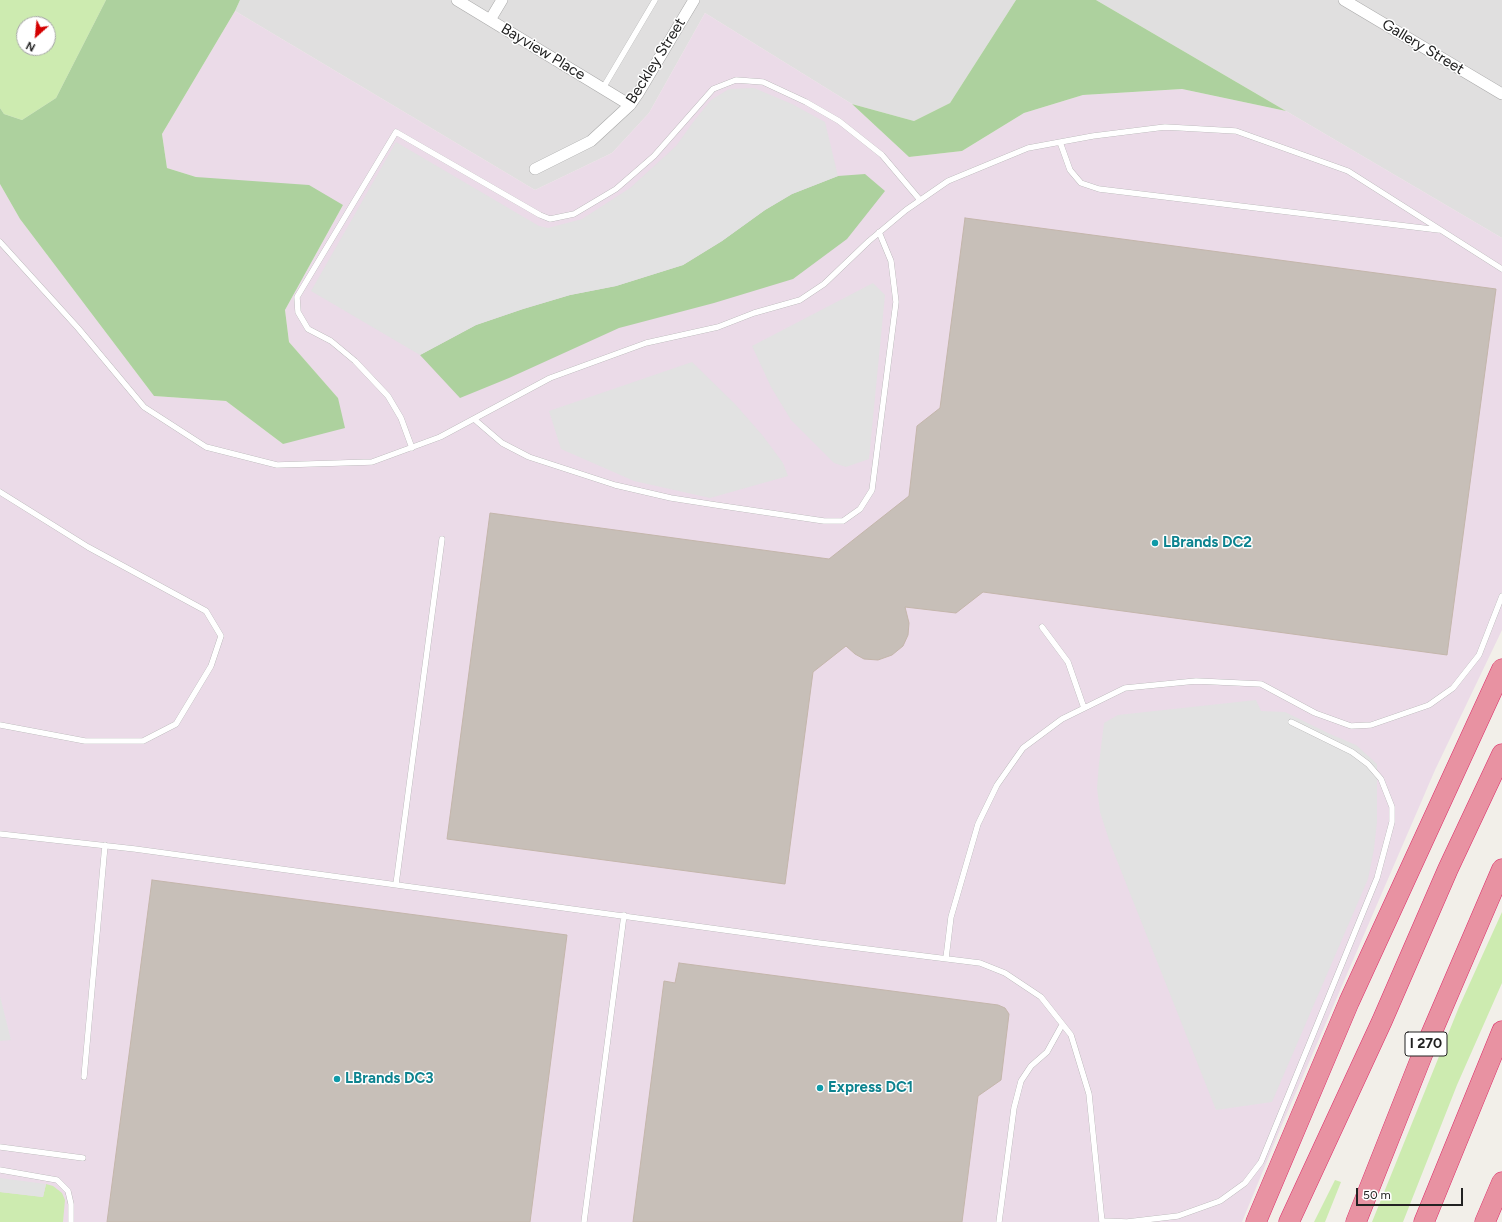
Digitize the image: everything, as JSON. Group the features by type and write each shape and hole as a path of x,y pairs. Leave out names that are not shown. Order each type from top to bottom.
{"highway":[{"path":"1256,1222 1349,1002 1502,669"},
{"path":"1289,1222 1382,1021 1448,868 1502,754"},
{"name":"I 270","path":"1356,1222 1423,1053 1502,869"},
{"path":"1424,1222 1502,1032"},
{"path":"1485,1222 1502,1182"}],"street":[{"name":"Bayview Place","path":"457,0 630,105"},
{"path":"490,20 502,0"},
{"name":"Beckley Street","path":"534,169 591,142 630,105 694,0"},
{"name":"Gallery Street","path":"1344,0 1502,94"}],"lane":[{"path":"603,88 656,0"},
{"path":"412,448 402,418 388,396 355,361 331,341 308,329 298,312 297,297 396,132 540,215 550,218 574,214 616,188 654,156 712,89 736,80 763,82 806,102 839,121 882,155 920,200"},
{"path":"0,242 78,328 144,407 206,447 277,465 372,462 440,437 550,378 646,343 718,327 754,313 800,300 824,284 879,232 906,210 948,181 1028,148 1093,136 1165,127 1236,131 1348,171 1502,268"},
{"path":"1060,142 1070,170 1081,183 1099,189 1442,230"},
{"path":"474,419 502,443 529,457 615,485 693,501 824,522 843,521 860,509 872,490 896,302 891,260 879,232"},
{"path":"0,492 88,547 206,611 221,636 211,666 176,724 144,741 85,741 0,725"},
{"path":"396,884 442,539"},
{"path":"946,958 951,917 978,824 997,785 1023,748 1062,719 1125,688 1196,680 1261,684 1315,713 1351,726 1371,725 1429,705 1453,688 1479,655 1502,596"},
{"path":"1042,627 1068,662 1084,708"},
{"path":"0,834 105,845 980,963 1005,973 1041,997 1071,1035 1089,1094 1102,1222 1127,1222 1178,1216 1220,1201 1245,1183 1261,1162 1377,878 1392,822 1392,807 1381,779 1368,764 1352,752 1290,722"},
{"path":"84,1077 105,845"},
{"path":"584,1222 624,915"},
{"path":"999,1222 1014,1108 1021,1081 1031,1066 1047,1052 1062,1025"},
{"path":"0,1147 83,1158"},
{"path":"0,1170 57,1180 68,1191 72,1204 71,1222"}],"shaded area":[{"path":"240,0 1016,0 950,103 914,121 852,104 705,13 649,113 612,153 535,190 235,11"},
{"path":"1096,0 1502,0 1502,238 1286,111"},
{"path":"235,11 535,190 612,153 649,113 705,13 852,104 909,157 962,151 1024,113 1083,95 1182,89 1286,111 1502,238 1502,630 1435,770 1281,1127 1242,1222 0,1222 0,184 20,219 154,396 226,401 283,444 338,398 289,342 285,310 343,205 196,177 167,168 162,134"},
{"path":"754,88 792,104 825,122 838,176 792,194 765,210 722,241 683,265 616,286 570,295 476,325 420,355 311,291 396,142 539,226 548,228 582,219 630,188 676,146 711,100 729,89"},
{"path":"873,283 885,295 869,459 846,467 834,463 791,420 771,387 752,346"},
{"path":"692,362 735,404 763,436 783,463 788,476 710,498 634,481 561,449 549,411"},
{"path":"1256,700 1261,711 1285,712 1356,745 1377,764 1377,822 1374,849 1368,879 1272,1102 1216,1110 1110,843 1100,812 1097,788 1099,763 1104,723 1118,715"},
{"path":"0,996 11,1040 0,1041"},
{"path":"0,1178 46,1184 43,1197 0,1192"}],"green space":[{"path":"0,0 106,0 56,98 22,120 4,114 0,108"},
{"path":"106,0 240,0 235,11 162,134 167,168 196,177 309,185 343,205 285,310 289,342 338,398 345,428 283,444 226,401 154,396 20,219 0,184 0,108 4,114 22,120 56,98"},
{"path":"1016,0 1096,0 1286,111 1182,89 1083,95 1024,113 962,151 909,157 852,104 914,121 950,103"},
{"path":"865,174 885,191 847,239 793,279 714,303 619,328 509,378 460,398 420,355 476,325 570,295 616,286 683,265 722,241 765,210 792,194 838,176"},
{"path":"1502,912 1502,983 1457,1085 1403,1222 1372,1222 1459,1007"},
{"path":"1335,1180 1341,1182 1325,1222 1314,1222"},
{"path":"46,1184 53,1186 62,1193 65,1200 63,1222 0,1222 0,1192 43,1197"}],"building":[{"name":"LBrands DC2","path":"965,218 1496,289 1447,655 983,592 956,613 905,607 909,623 908,635 903,646 892,655 878,660 864,659 855,654 846,646 813,672 785,884 447,839 490,513 829,559 909,496 917,426 940,408"},
{"name":"LBrands DC3","path":"152,880 567,935 530,1222 107,1222"},
{"name":"Express DC1","path":"679,963 998,1005 1005,1008 1009,1014 1001,1080 978,1096 962,1222 633,1222 664,981 675,983"}],"place":[{"name":"LBrands DC2","path":"1155,543"},
{"name":"LBrands DC3","path":"337,1079"},
{"name":"Express DC1","path":"820,1088"}]}
